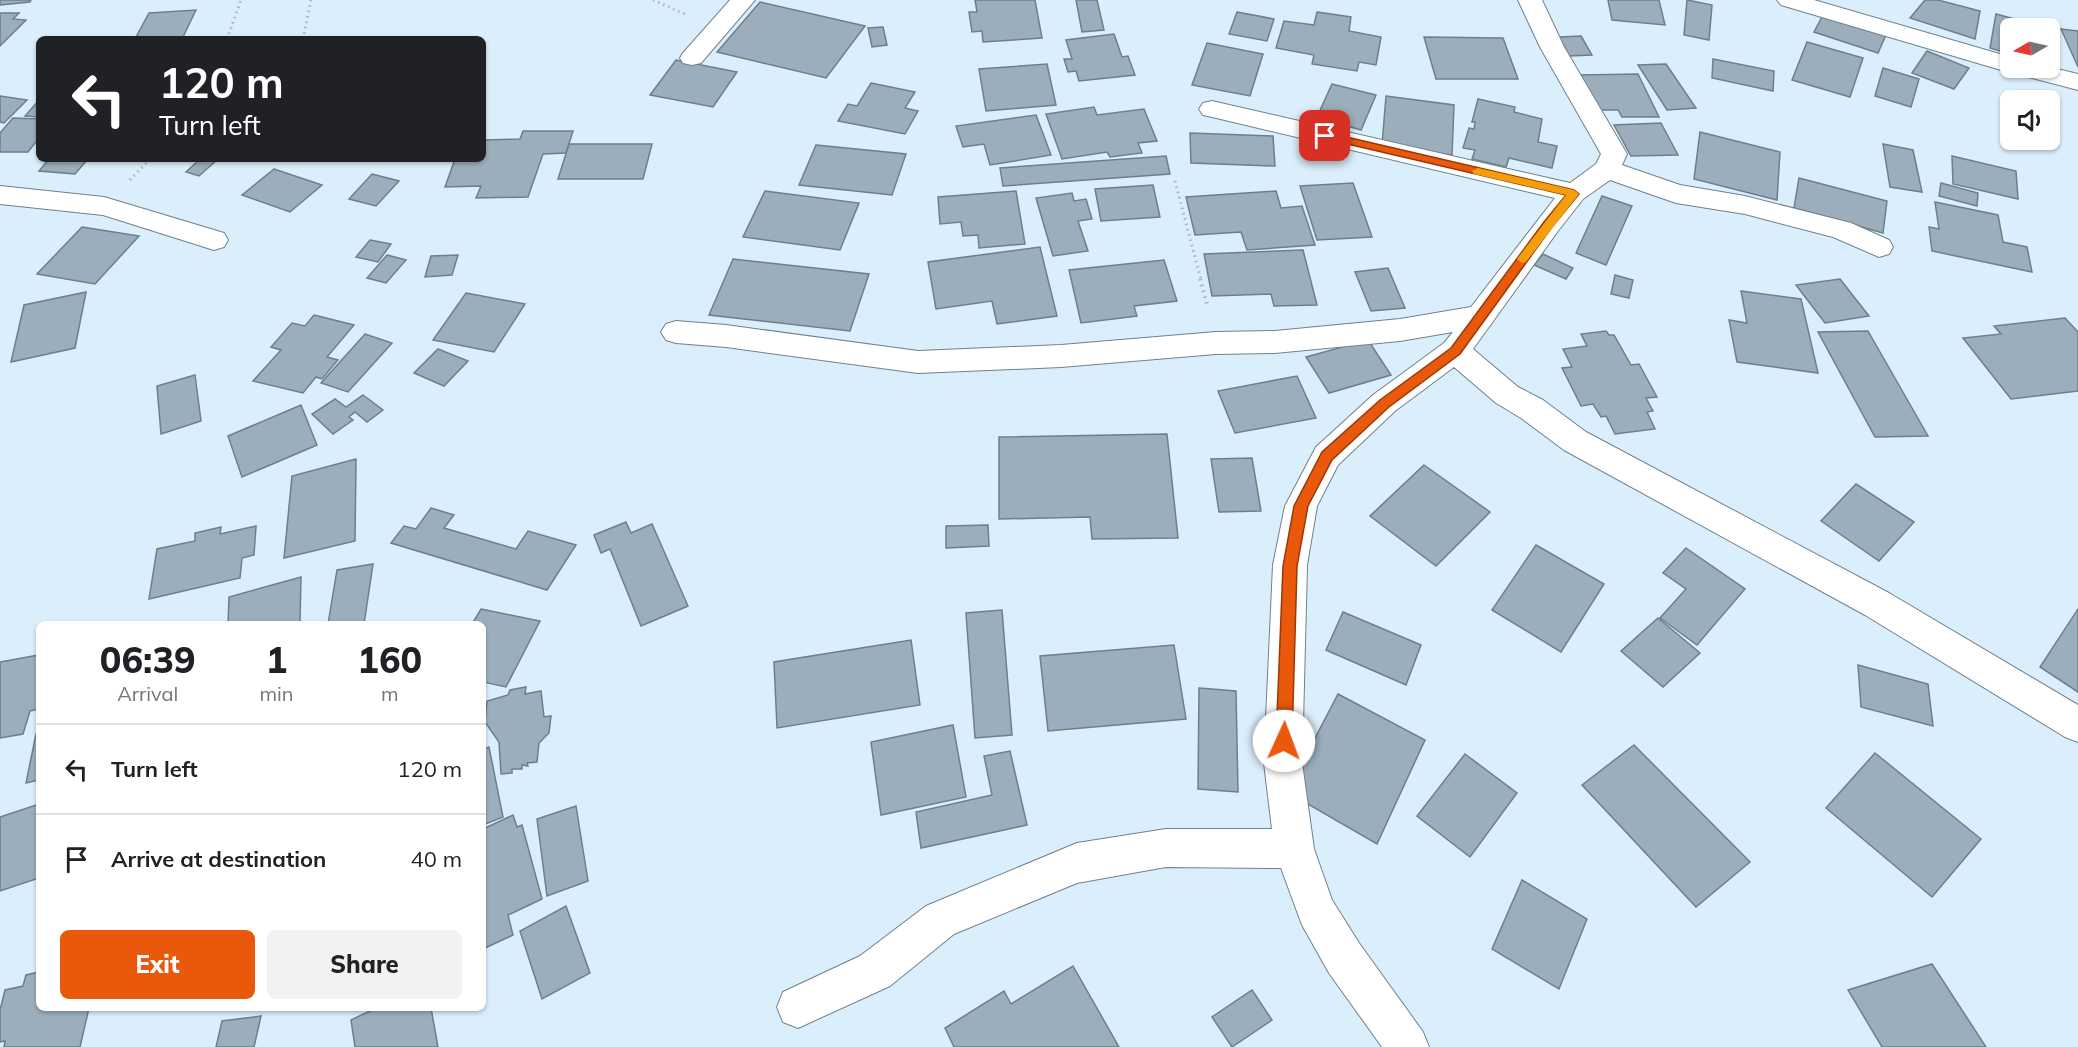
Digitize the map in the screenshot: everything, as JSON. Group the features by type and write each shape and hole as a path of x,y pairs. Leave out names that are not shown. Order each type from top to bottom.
{"street":[{"path":"692,58 743,0"},
{"path":"1408,1047 1344,958 1316,911 1294,849 1283,763 1290,566 1301,506 1327,456 1384,403 1455,351 1548,224 1574,194 1607,169 1614,154 1552,47 1530,0"},
{"path":"1789,0 2000,61"},
{"path":"2060,78 2078,82"},
{"path":"1212,110 1574,194"},
{"path":"1607,169 1676,194 1745,205 1841,230 1879,247"},
{"path":"0,195 104,206 214,240"},
{"path":"676,332 726,336 918,362 1061,356 1216,343 1275,342 1400,330 1481,316"},
{"path":"1455,351 1507,395 1532,409 1575,441 1877,604 2078,725"},
{"path":"798,1007 875,971 940,920 1077,863 1166,848 1294,849"}],"path":[{"path":"228,36 241,0"},
{"path":"304,36 311,0"},
{"path":"1175,181 1216,343"}],"building":[{"path":"0,0 31,0 30,2 0,5"},
{"path":"975,0 1035,0 1042,38 983,42 982,31 972,32 969,12 977,12"},
{"path":"1076,0 1097,0 1104,30 1082,32"},
{"path":"1608,0 1659,0 1665,25 1612,20"},
{"path":"1687,0 1712,5 1709,40 1684,35"},
{"path":"1925,0 1938,0 1980,11 1975,39 1910,18"},
{"path":"760,2 865,26 826,78 717,52"},
{"path":"196,10 183,36 137,36 149,13"},
{"path":"1237,12 1274,19 1267,41 1229,34"},
{"path":"1317,12 1351,17 1349,31 1381,37 1376,65 1359,62 1357,71 1312,64 1314,55 1276,48 1284,21 1314,25"},
{"path":"0,13 19,13 13,19 26,20 0,46"},
{"path":"1996,14 2011,18 2000,18 2000,51 1990,48"},
{"path":"1823,15 1886,35 1878,53 1814,32"},
{"path":"883,27 887,45 872,47 868,28"},
{"path":"2061,29 2078,31 2078,67"},
{"path":"1114,34 1122,57 1128,56 1135,75 1079,81 1076,71 1068,72 1064,59 1072,59 1066,40"},
{"path":"1581,36 1592,55 1569,56 1559,37"},
{"path":"1424,37 1503,38 1518,79 1436,79"},
{"path":"1807,42 1863,58 1850,97 1792,80"},
{"path":"1207,43 1263,54 1250,96 1192,85"},
{"path":"1927,51 1969,68 1954,89 1912,73"},
{"path":"1713,59 1774,71 1773,91 1712,78"},
{"path":"676,60 737,72 713,107 650,95"},
{"path":"1047,64 1056,105 986,111 979,69"},
{"path":"1666,64 1696,108 1667,110 1638,65"},
{"path":"1883,68 1919,79 1911,107 1875,96"},
{"path":"1638,74 1659,117 1622,117 1618,110 1595,110 1579,75"},
{"path":"871,83 915,92 905,108 918,111 905,134 838,121 848,104 857,106"},
{"path":"1332,84 1376,95 1361,130 1317,117"},
{"path":"0,96 27,100 4,123 0,122"},
{"path":"1386,96 1454,105 1452,155 1382,145"},
{"path":"1478,99 1515,107 1514,112 1542,119 1538,142 1557,146 1552,168 1509,158 1506,167 1472,159 1475,150 1463,148 1469,128 1474,129 1475,122 1472,122"},
{"path":"36,103 36,117 25,116"},
{"path":"1094,107 1097,115 1144,109 1157,141 1138,143 1142,153 1110,157 1107,152 1062,159 1046,114"},
{"path":"1036,115 1051,155 990,165 984,144 963,147 956,126"},
{"path":"13,118 36,119 36,142 28,152 0,152 0,133"},
{"path":"1661,123 1678,155 1631,156 1614,125"},
{"path":"523,131 573,131 566,153 543,154 528,197 476,198 481,186 445,187 454,162 486,162 486,140 520,139"},
{"path":"1700,132 1780,152 1777,200 1694,179"},
{"path":"1190,133 1273,136 1275,166 1191,163"},
{"path":"569,144 652,144 643,179 558,179"},
{"path":"1883,144 1913,150 1922,192 1890,187"},
{"path":"816,145 906,154 892,195 799,185"},
{"path":"1166,156 1170,174 1003,186 1000,168"},
{"path":"1952,156 2016,171 2018,199 1953,184"},
{"path":"46,162 85,162 75,174 39,171"},
{"path":"197,162 215,162 199,176 186,172"},
{"path":"274,169 322,185 290,212 242,195"},
{"path":"372,174 399,181 376,206 349,199"},
{"path":"1799,178 1887,201 1883,233 1794,208"},
{"path":"1353,183 1372,237 1317,240 1300,186"},
{"path":"1941,183 1978,193 1977,206 1939,196"},
{"path":"1153,185 1160,217 1101,221 1095,189"},
{"path":"765,191 859,203 840,250 743,237"},
{"path":"1016,191 1025,244 979,248 978,235 963,236 961,222 940,224 938,197"},
{"path":"1276,191 1281,208 1302,206 1315,245 1247,250 1241,232 1195,235 1186,197"},
{"path":"1072,193 1074,201 1086,199 1092,219 1078,221 1088,251 1053,256 1036,198"},
{"path":"1602,196 1632,206 1606,265 1576,253"},
{"path":"1935,202 1998,215 2003,242 2027,247 2032,272 1932,251 1929,227 1939,229"},
{"path":"82,227 139,236 95,284 37,274"},
{"path":"370,240 391,244 378,262 356,257"},
{"path":"1040,247 1057,316 997,324 992,301 936,309 928,262"},
{"path":"1303,250 1317,305 1274,306 1271,294 1212,296 1204,254"},
{"path":"1543,254 1573,268 1566,279 1534,265"},
{"path":"387,255 406,260 386,283 367,278"},
{"path":"458,255 452,275 425,277 431,256"},
{"path":"733,259 869,274 850,331 709,315"},
{"path":"1164,260 1177,301 1134,306 1137,316 1081,323 1069,270"},
{"path":"1388,268 1405,308 1371,311 1355,272"},
{"path":"1615,275 1633,280 1629,298 1611,294"},
{"path":"1840,279 1869,316 1825,323 1796,285"},
{"path":"1741,291 1801,299 1818,373 1737,362 1729,320 1747,323"},
{"path":"86,292 75,348 11,362 24,305"},
{"path":"466,293 525,304 494,352 433,340"},
{"path":"314,315 354,325 327,357 338,360 322,379 316,377 303,393 253,381 281,350 271,347 292,323 305,326"},
{"path":"2065,318 2078,332 2078,391 2011,399 1963,338 2001,334 1994,326"},
{"path":"1606,331 1609,335 1614,335 1631,365 1639,364 1657,397 1646,398 1653,411 1647,412 1655,429 1615,434 1606,416 1601,417 1593,404 1581,406 1562,368 1572,367 1563,349 1587,346 1581,334"},
{"path":"1868,331 1928,436 1875,437 1818,332"},
{"path":"365,334 392,343 348,392 321,383"},
{"path":"1368,340 1391,375 1329,393 1306,357"},
{"path":"438,349 468,361 444,386 414,373"},
{"path":"195,375 201,421 161,434 157,386"},
{"path":"1297,376 1316,418 1235,433 1218,391"},
{"path":"363,395 383,410 367,422 355,412 349,417 353,420 333,434 312,414 335,399 346,407"},
{"path":"301,405 317,445 242,477 228,436"},
{"path":"1167,434 1178,538 1092,539 1090,517 999,519 999,437"},
{"path":"1252,458 1261,511 1219,512 1211,459"},
{"path":"356,459 355,541 284,558 292,476"},
{"path":"1424,465 1490,512 1436,566 1370,516"},
{"path":"1856,484 1914,522 1879,561 1821,521"},
{"path":"431,508 454,515 444,528 516,549 528,531 576,545 547,590 391,543 404,526 416,529"},
{"path":"626,522 631,533 652,524 688,606 641,626 610,549 601,553 594,535"},
{"path":"988,525 989,546 946,548 946,526"},
{"path":"256,526 254,555 242,558 240,578 149,599 157,549 195,541 195,533 221,527 220,534"},
{"path":"1536,545 1604,584 1561,652 1492,610"},
{"path":"1686,548 1745,589 1697,645 1660,618 1686,589 1663,573"},
{"path":"373,564 364,621 328,621 337,570"},
{"path":"301,577 300,621 228,621 229,597"},
{"path":"481,609 540,621 506,687 486,683 486,621 474,621"},
{"path":"2078,609 2078,692 2040,667"},
{"path":"1002,610 1012,735 975,738 966,613"},
{"path":"1343,612 1421,645 1406,685 1326,650"},
{"path":"1658,618 1700,653 1663,687 1621,651"},
{"path":"911,640 920,705 777,728 774,662"},
{"path":"1174,645 1186,719 1048,731 1040,656"},
{"path":"36,656 36,710 30,711 23,734 0,738 0,662"},
{"path":"1858,665 1928,684 1933,726 1861,707"},
{"path":"526,687 525,694 541,691 544,717 551,716 549,733 539,743 537,762 527,763 528,766 522,765 522,769 512,769 512,773 501,774 499,742 486,723 487,701 508,695 510,690"},
{"path":"1199,688 1236,691 1238,792 1198,789"},
{"path":"1338,694 1425,740 1377,844 1287,792"},
{"path":"953,725 966,797 881,815 871,742"},
{"path":"36,734 36,781 26,783"},
{"path":"1634,745 1750,862 1696,907 1582,785"},
{"path":"489,747 503,817 486,824 486,748"},
{"path":"1010,751 1027,825 921,848 916,812 992,795 984,756"},
{"path":"1875,753 1981,839 1932,897 1826,808"},
{"path":"1465,754 1517,793 1470,857 1417,816"},
{"path":"36,805 36,879 0,891 0,817"},
{"path":"576,806 588,881 547,896 537,819"},
{"path":"513,815 517,827 522,825 542,899 508,915 513,935 486,948 486,828"},
{"path":"1522,880 1587,919 1559,989 1492,949"},
{"path":"566,906 590,973 542,999 520,931"},
{"path":"1932,964 1986,1047 1882,1047 1848,990"},
{"path":"1073,966 1119,1047 954,1047 945,1028 1004,991 1011,1004"},
{"path":"36,973 36,1011 88,1011 80,1047 4,1047 5,1041 0,1042 0,1010 5,990 23,986 26,975"},
{"path":"1252,990 1272,1020 1232,1047 1212,1017"},
{"path":"370,1011 432,1011 438,1047 355,1047 351,1020"},
{"path":"261,1016 254,1047 216,1047 222,1021"}],"slow traffic":[{"path":"1478,171 1574,194 1522,259"}],"route":[{"path":"1284,741 1290,566 1301,506 1327,456 1384,403 1455,351 1548,224 1574,194 1325,136"}]}
